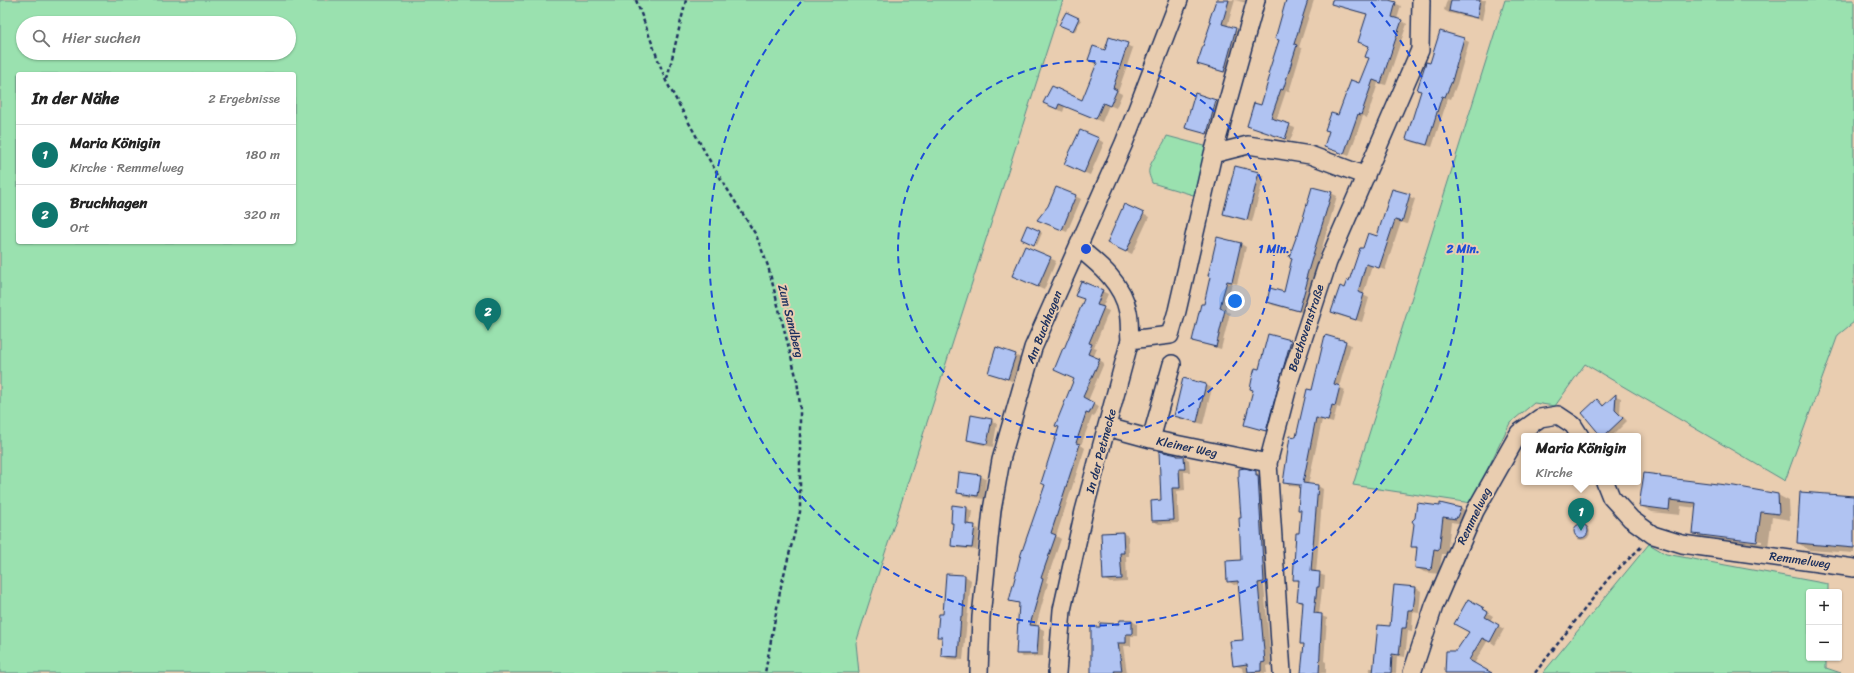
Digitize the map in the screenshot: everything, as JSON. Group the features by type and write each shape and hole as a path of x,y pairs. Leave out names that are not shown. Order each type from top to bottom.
{"street":[{"name":"Am Buchhagen","path":"979,673 986,558 992,510 1001,460 1033,348 1079,248 1124,143 1179,0"},
{"path":"1130,340 1170,335 1177,311 1213,154 1256,0"},
{"name":"Beethovenstraße","path":"1282,673 1268,463 1290,379 1328,262 1420,50 1420,0"},
{"path":"1213,154 1248,145 1310,155 1366,176"},
{"name":"In der Petmecke","path":"1057,673 1062,610 1084,512 1130,340 1128,312 1122,291 1108,274 1079,248"},
{"path":"1151,439 1172,364"},
{"name":"Remmelweg","path":"1412,673 1434,606 1475,511 1519,433 1540,418 1558,415 1573,425 1578,433"},
{"name":"Kleiner Weg","path":"1107,427 1151,439 1268,463"},
{"name":"Remmelweg","path":"1606,485 1611,497 1631,519 1653,535 1682,544 1854,568"}],"path":[{"name":"Zum Sandberg","path":"636,0 666,81 711,163 756,235 768,266 796,380 800,405 800,512 781,586 765,673"},
{"path":"666,81 686,0"},
{"path":"1536,673 1608,579 1653,535"}],"green space":[{"path":"0,0 1063,0 856,643 859,673 0,673"},
{"path":"1505,0 1854,0 1854,322 1838,335 1785,481 1585,364 1555,406 1534,403 1510,423 1471,503 1353,485"},
{"path":"1167,136 1212,148 1200,197 1152,183 1149,173 1150,167"},
{"path":"1649,544 1666,554 1828,584 1828,589 1806,589 1806,661 1826,661 1826,668 1841,673 1543,673"}],"building":[{"path":"1216,0 1229,0 1222,24 1236,28 1224,72 1197,64 1211,22 1209,21"},
{"path":"1286,0 1308,0 1294,44 1297,45 1283,90 1281,89 1271,118 1290,124 1285,139 1247,126 1254,103 1261,105 1270,75 1268,74 1279,40 1275,39"},
{"path":"1332,0 1389,0 1396,2 1392,17 1402,20 1381,83 1373,80 1361,115 1358,114 1344,154 1324,147 1329,131 1325,130 1331,113 1338,115 1351,80 1359,83 1369,58 1365,57 1369,46 1358,42 1367,14 1331,4"},
{"path":"1451,0 1480,0 1477,18 1449,11"},
{"path":"1066,12 1079,18 1073,31 1059,25"},
{"path":"1440,31 1464,38 1452,81 1445,97 1442,96 1427,145 1406,139 1421,91 1417,90 1426,62 1430,63"},
{"path":"1109,37 1128,43 1113,88 1117,90 1110,106 1103,103 1096,119 1059,104 1057,109 1043,103 1052,86 1082,100 1097,63 1088,60 1093,46 1105,50"},
{"path":"1195,93 1216,100 1207,134 1185,128"},
{"path":"1080,130 1099,138 1084,173 1064,164"},
{"path":"1235,166 1259,172 1247,220 1223,214"},
{"path":"1056,187 1076,195 1062,230 1037,220 1048,206"},
{"path":"1312,187 1332,192 1306,278 1308,279 1299,311 1267,302 1270,288 1284,292 1292,258 1289,257 1298,235"},
{"path":"1392,189 1410,194 1402,222 1395,220 1379,268 1366,264 1358,292 1364,294 1356,320 1331,312 1340,286 1344,288 1347,280 1349,281 1360,248 1363,248 1368,233 1377,236"},
{"path":"1124,204 1144,213 1126,252 1107,243"},
{"path":"1027,225 1040,231 1034,245 1021,239"},
{"path":"1217,237 1241,243 1232,282 1227,281 1223,295 1220,308 1225,310 1216,347 1192,341 1201,304 1204,304 1210,277 1208,276"},
{"path":"1025,246 1051,257 1038,287 1012,276"},
{"path":"1081,281 1103,290 1097,305 1104,307 1089,343 1092,344 1088,354 1100,359 1083,397 1094,403 1089,414 1086,413 1076,443 1080,444 1051,533 1056,535 1041,578 1043,579 1030,625 1039,626 1037,654 1016,654 1019,603 1009,601 1021,554 1045,485 1041,483 1059,427 1055,426 1074,379 1054,370 1084,299 1075,296"},
{"path":"1268,334 1291,340 1266,431 1244,425 1253,390 1250,389 1252,379 1255,368 1259,369"},
{"path":"1325,335 1346,341 1334,384 1340,386 1335,406 1332,405 1328,421 1316,418 1303,483 1318,485 1311,571 1320,572 1314,613 1322,614 1319,673 1301,673 1304,644 1300,644 1303,602 1297,601 1299,580 1293,580 1296,533 1299,533 1301,510 1298,510 1300,485 1283,483 1290,436 1296,437 1307,389 1312,390"},
{"path":"996,347 1016,354 1008,379 988,373"},
{"path":"1183,378 1206,384 1197,422 1174,416"},
{"path":"1616,394 1615,410 1623,418 1607,433 1599,433 1582,413 1597,399 1603,406"},
{"path":"971,415 992,419 987,444 967,440"},
{"path":"1159,451 1177,456 1184,456 1185,469 1179,469 1180,488 1172,488 1174,520 1152,521 1151,501 1161,500"},
{"path":"1245,468 1256,471 1256,475 1258,475 1264,582 1258,583 1265,662 1261,663 1261,671 1248,672 1247,664 1233,666 1230,641 1243,640 1238,581 1227,582 1226,561 1241,560 1239,518 1241,518 1238,477 1239,469"},
{"path":"959,472 981,475 978,496 957,493"},
{"path":"1644,473 1660,475 1660,477 1734,486 1778,494 1779,514 1761,512 1757,542 1693,534 1696,503 1670,500 1669,510 1639,506"},
{"path":"1800,492 1854,496 1854,548 1797,543"},
{"path":"1417,503 1440,506 1440,503 1461,508 1456,519 1443,517 1439,550 1434,549 1431,570 1415,568 1417,547 1411,547 1414,524 1412,521 1415,518"},
{"path":"952,505 967,507 966,524 975,525 972,548 951,546 953,523 951,523"},
{"path":"1578,524 1584,524 1588,528 1588,534 1584,538 1578,538 1574,534 1574,528"},
{"path":"1123,532 1124,553 1120,553 1122,579 1103,580 1101,533"},
{"path":"946,574 965,575 963,616 961,616 958,657 941,656 942,637 937,637 939,614 943,614"},
{"path":"1394,585 1416,587 1413,610 1408,610 1406,628 1402,628 1399,655 1392,654 1391,673 1373,673 1378,625 1390,626"},
{"path":"1468,599 1484,608 1483,609 1488,612 1485,617 1499,625 1490,642 1482,638 1469,660 1492,673 1445,673 1446,651 1456,651 1469,632 1454,624"},
{"path":"1120,620 1132,620 1132,634 1126,634 1126,643 1118,643 1122,671 1114,671 1115,673 1091,673 1091,627 1100,627 1100,623 1119,624"}],"place":[{"name":"Bruchhagen","path":"488,331"},
{"name":"Maria Königin","path":"1581,531"}]}
